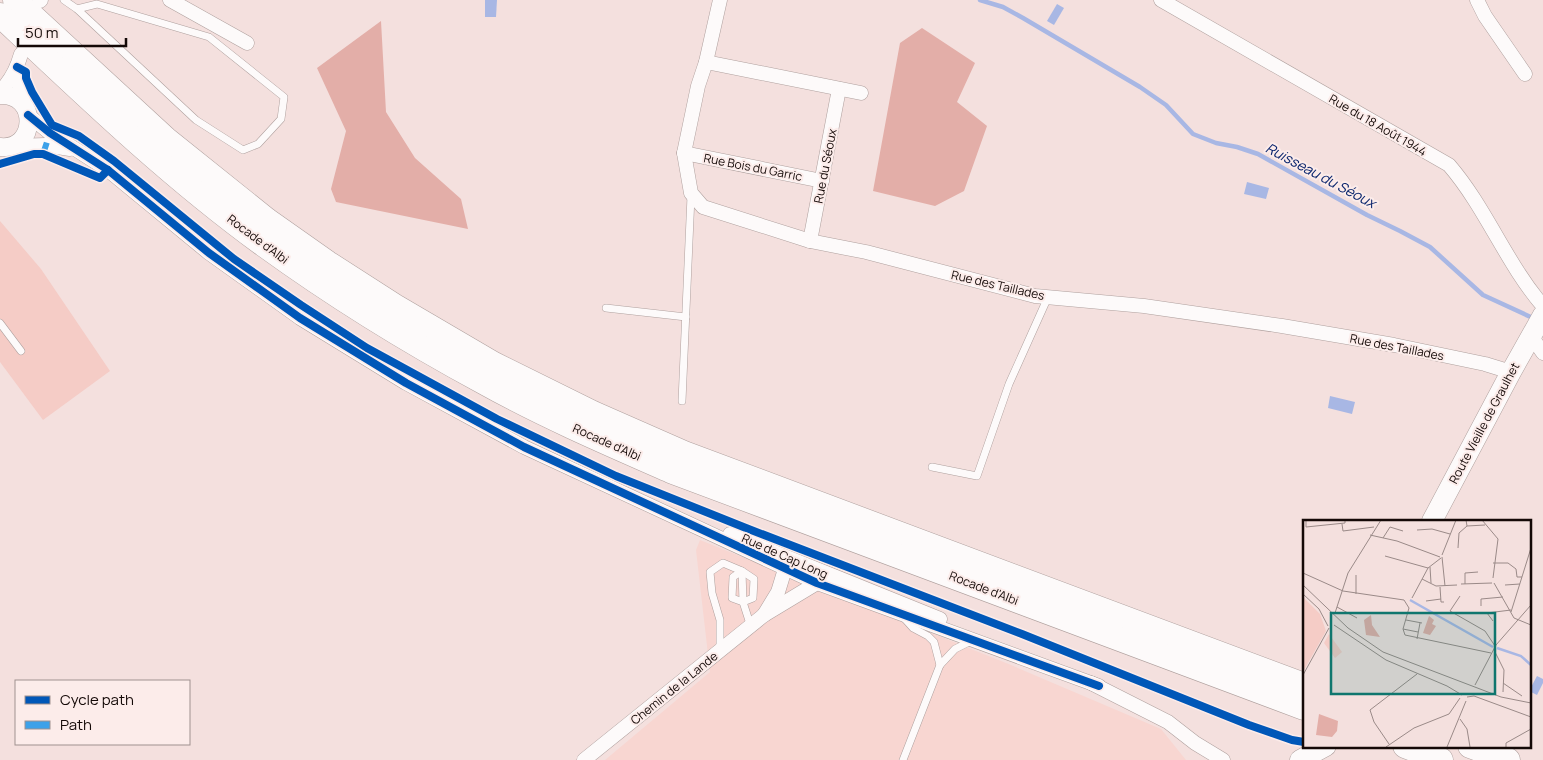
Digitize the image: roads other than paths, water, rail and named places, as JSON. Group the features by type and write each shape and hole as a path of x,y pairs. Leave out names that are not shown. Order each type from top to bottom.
{"highway":[{"name":"Rocade d'Albi","path":"15,0 166,139 267,220 328,263 395,306 494,364 593,413 684,453 1303,685"},
{"name":"Rocade d'Albi","path":"0,15 155,159 262,244 320,284 393,330 484,383 582,432 673,472 1303,708"},
{"path":"1410,748 1441,760"},
{"path":"1475,748 1508,760"}],"main road":[{"name":"Route Vieille de Graulhet","path":"1433,520 1539,320"},
{"path":"1301,760 1327,751"}],"street":[{"path":"170,0 247,43"},
{"path":"691,193 684,153 698,86 706,62 720,0"},
{"name":"Rue du 18 Août 1944","path":"1161,0 1449,165 1461,180 1515,267 1539,320 1543,353"},
{"path":"1477,0 1525,74"},
{"path":"4,148 21,140 29,124 27,111 19,85 19,61 0,93 19,100 27,111"},
{"path":"706,62 861,94"},
{"name":"Rue du Séoux","path":"810,242 839,90"},
{"name":"Rue de Cap Long","path":"27,111 50,132 108,170 208,253 300,318 406,383 524,447 785,569"},
{"name":"Rue de Cap Long","path":"4,148 45,145 75,150"},
{"name":"Rue Bois du Garric","path":"684,153 822,181"},
{"name":"Rue des Taillades","path":"691,193 703,207 810,242 866,252 1035,296 1144,306 1282,326 1485,364 1511,372"},
{"name":"Rue de Cap Long","path":"636,498 764,547 1099,686 1168,722 1223,760"},
{"path":"764,547 813,577"},
{"path":"785,569 866,594 888,598"},
{"name":"Chemin de la Lande","path":"764,615 778,592 785,569"},
{"name":"Rue de Cap Long","path":"813,577 901,614 1099,686"},
{"name":"Chemin de la Lande","path":"584,760 813,577"},
{"name":"Rue de Cap Long","path":"1195,742 1204,760"}],"lane":[{"path":"64,0 77,9 196,120 243,150 258,144 281,119 284,97 209,37 97,4 77,9"},
{"path":"682,401 691,193"},
{"path":"932,467 977,476 1009,384 1048,297"},
{"path":"606,308 686,317"},
{"path":"0,323 21,351"},
{"path":"720,651 720,620 712,593 710,572 723,563 742,570 754,579 753,598 743,602"},
{"path":"742,570 743,602 751,627"},
{"path":"901,614 913,628 928,636 934,642 940,665"},
{"path":"903,760 940,665 955,649 971,640"}],"water":[{"path":"485,0 497,0 496,17 485,17"},
{"path":"1057,4 1064,8 1054,25 1047,21"},
{"path":"1247,182 1269,188 1266,199 1244,194"},
{"path":"1330,396 1355,402 1352,414 1328,408"},
{"path":"1537,676 1543,679 1537,695 1530,692"}],"waterway":[{"name":"Ruisseau du Séoux","path":"980,0 1003,7 1140,87 1166,105 1193,134 1216,143 1258,154 1367,215 1430,247 1483,295 1535,319"}]}
